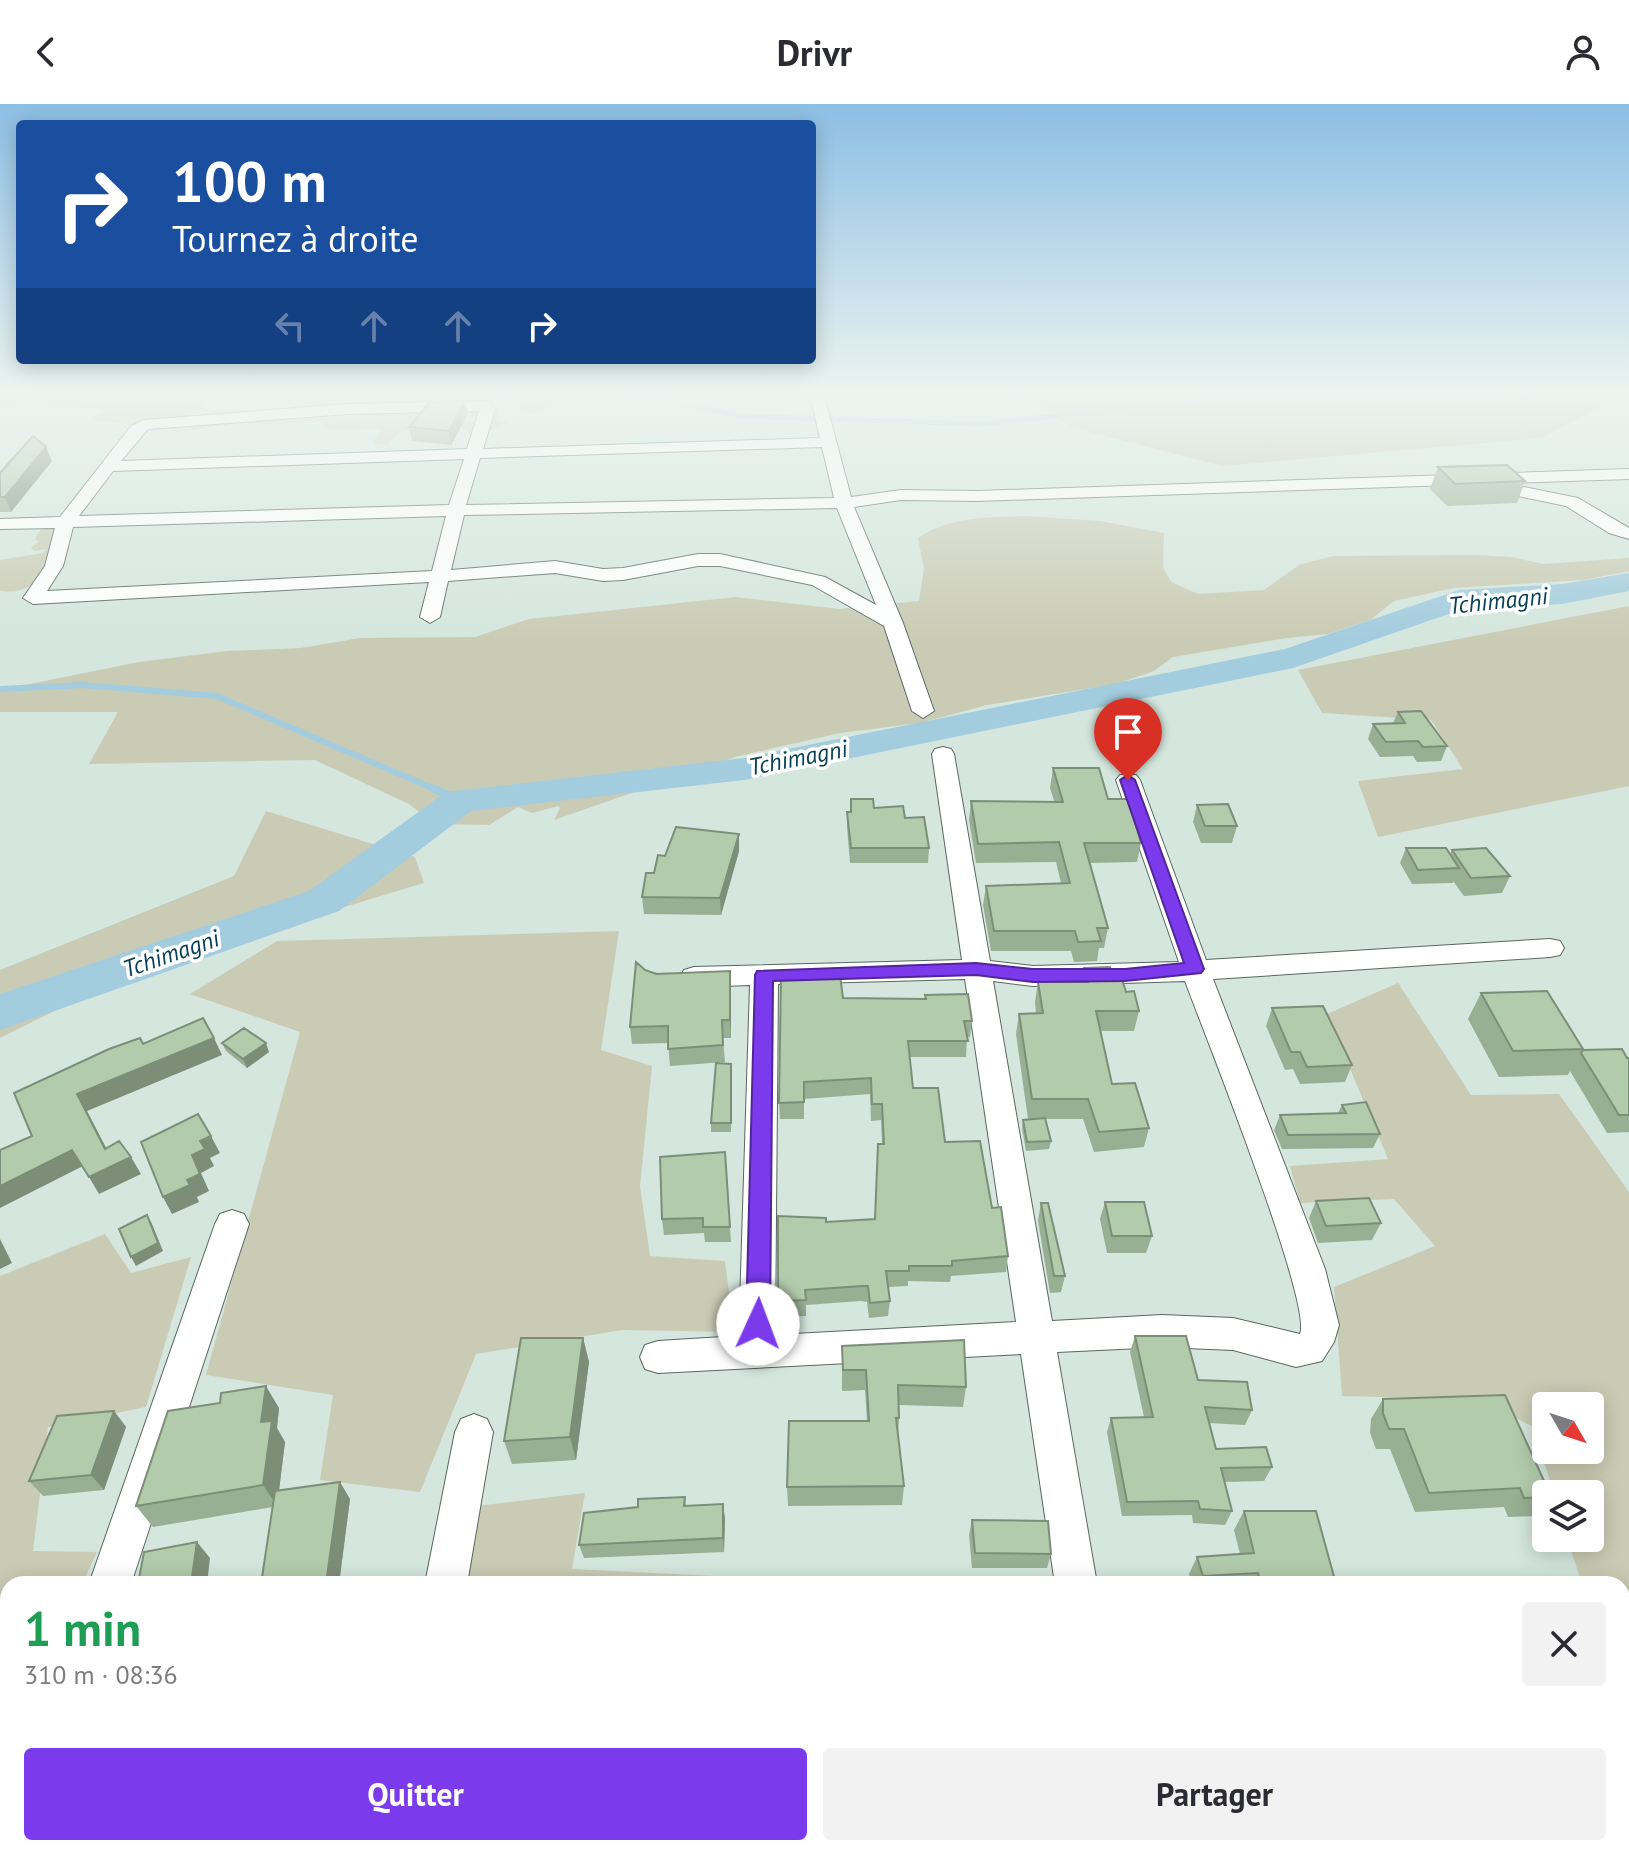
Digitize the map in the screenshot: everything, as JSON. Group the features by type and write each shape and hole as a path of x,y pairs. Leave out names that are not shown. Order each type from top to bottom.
{"street":[{"path":"100,477 66,521 54,566 34,599 555,567 613,575 698,560 720,560 798,574 818,581 893,623"},
{"path":"430,617 466,477"},
{"path":"838,477 844,503 893,623 923,711"},
{"path":"0,524 456,510 844,503 901,495 1008,495 1569,477"},
{"path":"1499,480 1519,491 1572,502 1615,529 1629,534"},
{"path":"943,754 1075,1576"},
{"path":"658,1357 1162,1331 1233,1334 1296,1351 1309,1349 1316,1342 1321,1325 1308,1269 1195,969 1128,780"},
{"path":"673,978 976,969 1049,976 1125,975 1550,948"},
{"path":"757,1351 764,975"},
{"path":"113,1576 232,1224"},
{"path":"447,1576 474,1432"}],"green space":[{"path":"1024,516 1100,521 1164,533 1163,567 1171,582 1198,594 1264,590 1299,565 1333,556 1478,555 1511,557 1543,564 1629,558 1629,571 1584,580 1454,588 1394,601 1370,620 1328,634 1173,657 1154,671 1116,684 987,705 920,723 840,733 735,757 554,820 560,808 558,806 532,813 518,807 489,825 435,824 409,804 315,760 89,764 118,712 0,712 0,690 139,662 227,651 301,648 360,638 475,637 529,619 736,597 839,609 919,601 924,569 918,538 956,522"},
{"path":"61,523 48,561 36,581 27,588 0,591 0,560 43,553 46,549 35,551 31,548 39,541 35,540 39,531 48,525"},
{"path":"1629,606 1629,786 1378,837 1358,781 1463,769 1431,720 1322,713 1298,670"},
{"path":"266,811 415,857 424,883 139,969 0,1038 0,970 234,876"},
{"path":"619,931 601,1050 652,1066 640,1186 650,1256 725,1261 734,1332 622,1330 476,1354 420,1492 320,1480 333,1395 206,1375 300,1032 190,994 277,941"},
{"path":"1398,983 1471,1095 1559,1094 1629,1192 1629,1576 1579,1576 1572,1552 1604,1552 1604,1480 1550,1480 1545,1464 1604,1464 1604,1392 1532,1392 1532,1426 1482,1400 1342,1396 1334,1287 1435,1246 1394,1199 1300,1203 1290,1166 1388,1159 1327,1014"},
{"path":"105,1234 131,1273 191,1257 146,1407 48,1427 33,1551 97,1552 86,1576 0,1576 0,1276"},
{"path":"585,1493 572,1569 713,1576 463,1576 476,1506"}],"building":[{"path":"0,477 22,477 5,497 0,497"},
{"path":"1448,477 1520,477 1525,481 1455,484"},
{"path":"1421,711 1447,746 1423,747 1418,741 1386,742 1373,724 1405,723 1398,712"},
{"path":"1053,768 1099,768 1108,799 1128,799 1141,843 1084,843 1108,928 1097,928 1101,941 1078,942 1075,931 994,931 986,886 1070,883 1059,842 978,844 971,801 1063,802"},
{"path":"851,799 873,799 874,808 903,806 905,818 924,817 929,848 851,848 847,812 851,812"},
{"path":"1228,804 1237,826 1205,826 1197,805"},
{"path":"676,827 739,834 720,898 642,897 646,873 654,873 658,855 665,856"},
{"path":"1406,848 1446,848 1459,868 1418,870"},
{"path":"1486,848 1510,876 1471,878 1452,850"},
{"path":"636,962 656,974 730,971 730,1020 722,1020 723,1045 668,1049 668,1026 630,1027"},
{"path":"1110,967 1112,974 1120,973 1126,992 1134,991 1139,1011 1096,1011 1112,1084 1135,1083 1149,1128 1099,1132 1088,1099 1032,1099 1019,1014 1043,1013 1038,982 1088,982 1084,968"},
{"path":"840,975 843,998 926,999 925,995 968,994 972,1021 964,1021 968,1041 908,1041 913,1088 938,1088 945,1142 980,1141 992,1208 1001,1207 1008,1256 952,1261 952,1266 909,1266 909,1271 886,1271 890,1301 870,1303 868,1286 862,1286 805,1290 806,1300 778,1301 778,1216 826,1218 826,1222 875,1219 878,1144 884,1144 882,1104 872,1104 871,1078 804,1082 804,1102 779,1103 781,976"},
{"path":"1547,991 1583,1049 1513,1051 1481,993"},
{"path":"1323,1006 1352,1065 1307,1067 1300,1052 1291,1052 1272,1008"},
{"path":"203,1018 214,1038 77,1094 105,1149 119,1141 131,1157 89,1177 72,1150 0,1186 0,1150 32,1136 14,1093 109,1049 140,1038 143,1044"},
{"path":"244,1028 266,1043 243,1059 222,1043"},
{"path":"1622,1049 1629,1058 1629,1115 1619,1115 1581,1053 1583,1050"},
{"path":"716,1063 731,1064 731,1123 711,1123"},
{"path":"1366,1102 1380,1134 1288,1135 1280,1115 1346,1113 1342,1105"},
{"path":"198,1114 211,1136 200,1141 205,1149 192,1155 200,1174 187,1180 190,1185 163,1197 141,1142"},
{"path":"1045,1118 1051,1141 1027,1142 1023,1120"},
{"path":"725,1152 730,1227 703,1227 703,1218 662,1219 660,1157"},
{"path":"1369,1198 1381,1223 1326,1226 1316,1201"},
{"path":"1105,1202 1144,1202 1152,1236 1112,1236"},
{"path":"1041,1203 1048,1203 1065,1276 1054,1276"},
{"path":"147,1215 158,1243 131,1257 119,1229"},
{"path":"1135,1336 1186,1336 1198,1380 1247,1382 1252,1410 1205,1407 1216,1449 1266,1447 1272,1467 1221,1468 1232,1511 1200,1509 1198,1501 1127,1502 1111,1418 1153,1417"},
{"path":"521,1338 583,1338 570,1437 504,1441"},
{"path":"964,1340 966,1387 898,1385 899,1418 896,1418 904,1486 787,1487 789,1421 869,1421 866,1370 843,1370 842,1346"},
{"path":"266,1386 261,1422 272,1421 263,1485 136,1506 168,1411 220,1403 221,1393"},
{"path":"1505,1395 1532,1454 1532,1464 1536,1464 1544,1480 1532,1480 1532,1498 1524,1498 1520,1488 1429,1493 1404,1429 1389,1429 1383,1413 1383,1399"},
{"path":"114,1411 91,1475 29,1481 57,1416"},
{"path":"340,1482 327,1576 262,1576 275,1491"},
{"path":"685,1497 684,1506 723,1504 723,1538 579,1545 584,1513 638,1507 638,1499"},
{"path":"1244,1511 1316,1511 1334,1576 1259,1576 1258,1573 1203,1576 1197,1557 1254,1553"},
{"path":"972,1520 1048,1521 1051,1554 975,1553"},
{"path":"197,1542 192,1576 140,1576 144,1552"}],"waterway":[{"name":"Tchimagni","path":"0,1013 30,1000 324,901 460,800 744,769 1293,658 1459,600 1562,594 1629,582"},
{"path":"0,689 83,685 217,696 437,790"},
{"path":"432,788 460,800"}],"route":[{"path":"758,1324 764,975 976,969 1033,976 1125,975 1195,969 1128,780"}]}
